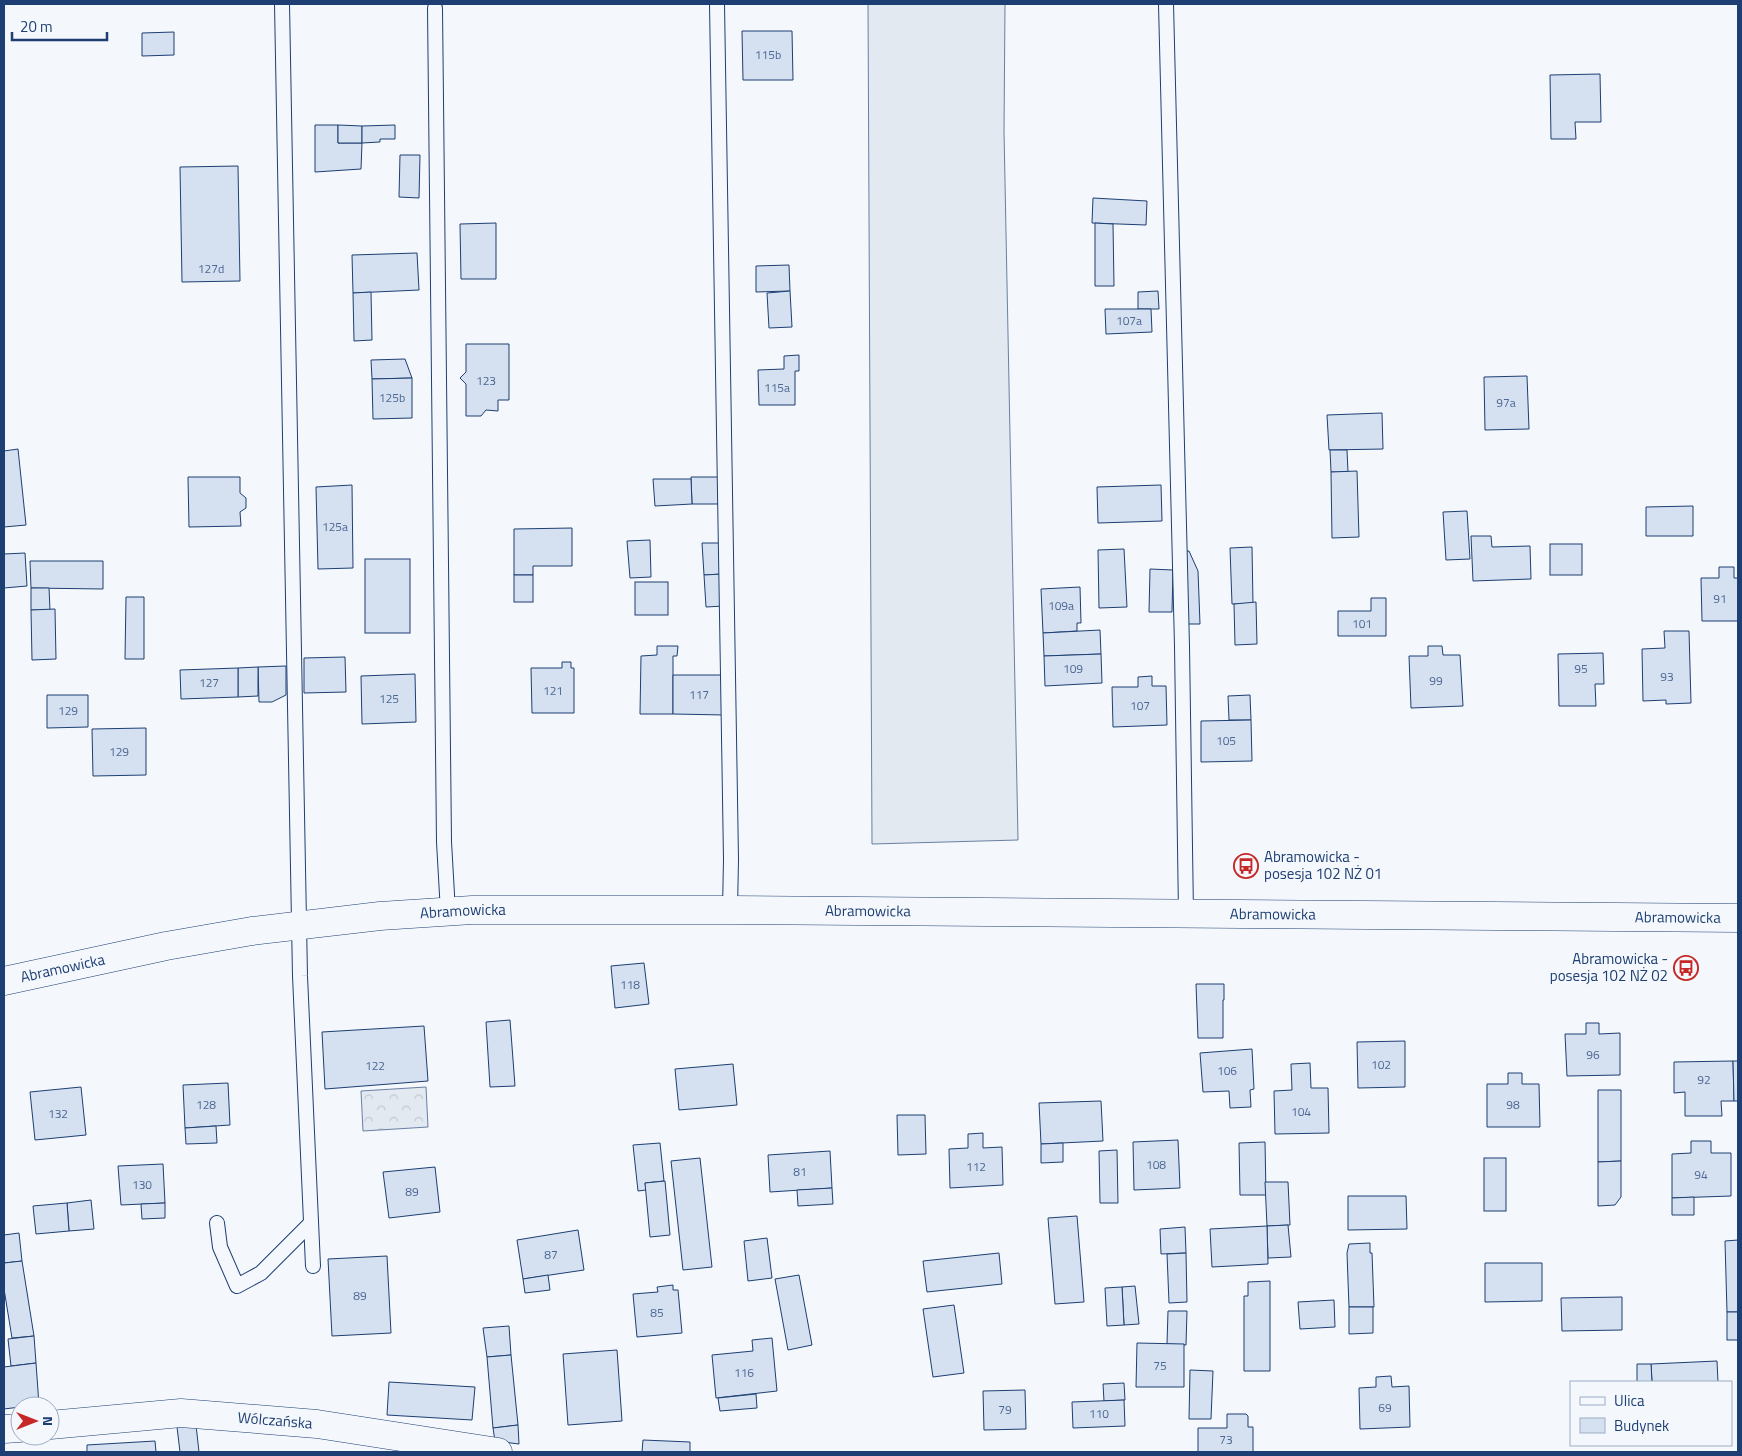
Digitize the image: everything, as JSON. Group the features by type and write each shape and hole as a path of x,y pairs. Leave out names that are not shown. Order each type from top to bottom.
{"main road":[{"name":"Abramowicka","path":"4,981 166,946 252,931 380,916 491,910 730,910 1738,918"},
{"name":"Wólczańska","path":"60,1424 181,1413 317,1424 498,1452"}],"lane":[{"path":"282,4 299,925 313,1266"},
{"path":"717,4 731,850 730,910"},
{"path":"1166,4 1182,646 1186,914"},
{"path":"436,8 444,842 448,912"},
{"path":"217,1223 220,1247 237,1286 261,1273 312,1223"}],"green space":[{"path":"868,4 1005,4 1004,131 1018,840 872,844"},
{"path":"426,1087 428,1127 363,1131 361,1091"}],"building":[{"path":"742,31 792,31 793,80 743,80"},
{"path":"174,32 174,55 142,56 142,33"},
{"path":"1600,74 1601,122 1575,122 1576,139 1551,139 1550,75"},
{"path":"315,125 338,125 338,143 362,143 361,169 315,172"},
{"path":"338,125 362,126 362,143 338,143"},
{"path":"395,125 395,139 380,139 380,142 362,143 362,126"},
{"path":"400,155 420,155 419,198 399,197"},
{"path":"238,166 240,281 182,282 180,167"},
{"path":"1093,198 1147,201 1146,225 1092,223"},
{"path":"496,223 496,279 461,279 460,224"},
{"path":"1095,223 1113,224 1114,286 1095,286"},
{"path":"417,253 419,290 353,293 352,255"},
{"path":"789,265 790,291 756,292 756,266"},
{"path":"790,291 792,327 769,328 767,293"},
{"path":"1158,291 1159,309 1138,309 1138,292"},
{"path":"371,292 372,340 354,341 353,293"},
{"path":"1105,309 1151,309 1152,332 1106,334"},
{"path":"466,344 509,344 509,400 498,400 498,411 486,410 481,416 466,416 466,384 460,378 466,372"},
{"path":"799,355 799,371 795,371 795,405 759,405 758,370 784,369 784,356"},
{"path":"405,359 412,378 372,379 371,360"},
{"path":"1527,376 1529,429 1485,430 1484,377"},
{"path":"412,378 412,418 373,419 372,379"},
{"path":"1382,413 1383,449 1329,450 1327,415"},
{"path":"18,449 26,525 4,527 4,451"},
{"path":"1330,450 1347,450 1348,472 1331,472"},
{"path":"1357,471 1359,537 1332,538 1331,472"},
{"path":"188,477 240,477 240,493 246,498 246,508 240,512 241,526 189,527"},
{"path":"691,477 720,477 720,504 692,504"},
{"path":"653,479 691,479 692,504 655,506"},
{"path":"352,485 353,568 318,569 316,487"},
{"path":"1161,485 1162,521 1098,523 1097,487"},
{"path":"1693,506 1693,536 1646,536 1646,507"},
{"path":"1467,511 1470,559 1446,560 1443,512"},
{"path":"572,528 572,566 533,566 533,575 514,575 514,529"},
{"path":"1471,536 1491,536 1492,547 1530,546 1531,579 1473,581"},
{"path":"650,540 651,577 630,578 627,541"},
{"path":"702,543 721,543 722,574 704,575"},
{"path":"1550,544 1582,544 1582,575 1550,575"},
{"path":"1252,547 1253,604 1232,604 1230,548"},
{"path":"1124,549 1127,607 1099,608 1098,550"},
{"path":"1183,551 1189,551 1198,571 1200,624 1186,624"},
{"path":"25,553 27,586 4,588 4,554"},
{"path":"365,559 410,559 410,633 365,633"},
{"path":"30,561 103,561 103,589 31,588"},
{"path":"1719,567 1734,567 1734,578 1738,578 1738,621 1702,621 1701,578 1719,578"},
{"path":"1150,569 1173,570 1172,612 1149,612"},
{"path":"722,574 724,606 706,607 704,575"},
{"path":"514,575 533,575 533,602 514,602"},
{"path":"635,582 668,582 668,615 635,615"},
{"path":"1080,587 1081,623 1077,623 1077,631 1043,633 1041,589"},
{"path":"31,588 49,588 50,610 31,610"},
{"path":"126,597 144,597 144,659 125,659"},
{"path":"1371,598 1386,598 1386,636 1338,636 1338,611 1371,611"},
{"path":"1256,602 1257,644 1235,645 1234,604"},
{"path":"55,609 56,659 32,660 31,610"},
{"path":"1100,630 1101,654 1044,656 1043,633"},
{"path":"1664,631 1689,631 1691,703 1666,704 1666,700 1643,701 1642,649 1665,648"},
{"path":"657,646 678,646 677,656 673,656 673,714 640,714 641,656 657,655"},
{"path":"1428,646 1442,646 1443,655 1460,655 1463,706 1411,708 1409,656 1428,656"},
{"path":"1603,653 1604,684 1595,684 1596,706 1559,706 1558,654"},
{"path":"1101,654 1102,683 1045,686 1044,656"},
{"path":"345,657 346,692 304,693 304,658"},
{"path":"562,662 571,662 571,668 574,668 574,713 532,713 531,668 562,668"},
{"path":"286,666 286,695 272,702 259,702 258,667"},
{"path":"258,667 258,696 238,697 238,668"},
{"path":"238,668 238,697 181,699 180,670"},
{"path":"415,674 416,722 362,724 361,676"},
{"path":"673,675 726,675 725,715 673,714"},
{"path":"1152,676 1152,686 1166,686 1167,725 1113,727 1112,687 1138,687 1138,677"},
{"path":"47,695 88,695 88,727 47,728"},
{"path":"1250,695 1251,720 1229,720 1228,696"},
{"path":"1251,720 1252,761 1201,762 1201,721"},
{"path":"146,728 146,775 93,776 92,729"},
{"path":"644,963 649,1004 615,1008 611,966"},
{"path":"1196,984 1224,984 1223,1038 1198,1038"},
{"path":"510,1020 515,1086 490,1087 486,1022"},
{"path":"1586,1023 1599,1023 1599,1034 1620,1033 1620,1075 1567,1076 1565,1034 1586,1034"},
{"path":"424,1026 428,1081 325,1089 322,1032"},
{"path":"1405,1041 1405,1087 1358,1088 1357,1042"},
{"path":"1252,1049 1254,1089 1250,1090 1251,1107 1230,1108 1229,1091 1203,1092 1200,1053"},
{"path":"1733,1061 1734,1101 1721,1101 1722,1116 1685,1116 1685,1092 1674,1093 1674,1062"},
{"path":"1733,1061 1738,1061 1738,1101 1734,1101"},
{"path":"1310,1063 1311,1088 1328,1088 1329,1133 1275,1134 1274,1091 1292,1090 1291,1064"},
{"path":"733,1064 737,1105 679,1110 675,1069"},
{"path":"1508,1073 1522,1073 1522,1084 1539,1084 1540,1127 1487,1127 1487,1084 1508,1084"},
{"path":"228,1083 230,1125 185,1128 183,1085"},
{"path":"81,1087 86,1135 35,1140 30,1092"},
{"path":"1598,1090 1621,1090 1621,1161 1598,1162"},
{"path":"1101,1101 1103,1141 1041,1144 1039,1103"},
{"path":"897,1115 925,1115 926,1154 898,1155"},
{"path":"216,1126 217,1143 186,1144 185,1128"},
{"path":"983,1133 983,1148 1002,1147 1003,1185 950,1188 949,1149 968,1148 968,1134"},
{"path":"1178,1140 1180,1188 1134,1190 1133,1142"},
{"path":"1691,1141 1711,1141 1711,1153 1731,1153 1731,1196 1672,1198 1672,1154 1691,1153"},
{"path":"1265,1142 1266,1195 1240,1195 1239,1143"},
{"path":"660,1143 664,1181 645,1183 646,1190 638,1191 633,1145"},
{"path":"1063,1143 1063,1162 1041,1163 1041,1144"},
{"path":"1117,1150 1118,1203 1100,1203 1099,1151"},
{"path":"830,1151 832,1188 770,1192 768,1155"},
{"path":"700,1158 712,1267 683,1270 671,1161"},
{"path":"1484,1158 1506,1158 1506,1211 1484,1211"},
{"path":"1621,1161 1621,1197 1615,1205 1598,1206 1598,1162"},
{"path":"163,1164 165,1203 121,1205 118,1166"},
{"path":"435,1167 440,1212 389,1218 383,1172"},
{"path":"665,1181 670,1235 650,1237 645,1183"},
{"path":"1265,1182 1288,1182 1290,1225 1267,1226"},
{"path":"832,1188 833,1204 798,1206 797,1190"},
{"path":"1348,1196 1406,1196 1407,1229 1348,1230"},
{"path":"1694,1197 1694,1215 1672,1215 1672,1198"},
{"path":"91,1200 94,1229 69,1231 67,1203"},
{"path":"67,1203 69,1231 36,1234 33,1206"},
{"path":"165,1203 165,1218 142,1219 141,1204"},
{"path":"1077,1216 1084,1302 1055,1304 1048,1218"},
{"path":"1288,1225 1291,1257 1268,1258 1267,1226"},
{"path":"1267,1226 1268,1264 1212,1267 1210,1229"},
{"path":"1185,1227 1186,1253 1161,1254 1160,1229"},
{"path":"578,1230 584,1270 523,1279 517,1240"},
{"path":"19,1233 22,1261 4,1263 4,1235"},
{"path":"767,1238 772,1278 748,1281 744,1241"},
{"path":"1738,1240 1738,1312 1727,1312 1725,1241"},
{"path":"1370,1243 1374,1307 1349,1307 1347,1253 1349,1244"},
{"path":"999,1253 1002,1284 927,1292 923,1261"},
{"path":"1186,1253 1187,1302 1169,1303 1167,1254"},
{"path":"387,1256 391,1333 332,1336 328,1259"},
{"path":"22,1261 34,1336 12,1338 4,1289 4,1263"},
{"path":"1485,1263 1542,1263 1542,1301 1485,1302"},
{"path":"548,1275 550,1290 525,1293 523,1279"},
{"path":"799,1275 812,1345 788,1350 775,1279"},
{"path":"1270,1281 1270,1371 1244,1371 1244,1296 1248,1296 1248,1282"},
{"path":"673,1285 673,1290 678,1290 682,1333 637,1337 633,1294 658,1292 657,1287"},
{"path":"1135,1286 1139,1324 1124,1325 1122,1287"},
{"path":"1122,1287 1124,1325 1107,1326 1105,1288"},
{"path":"1622,1297 1622,1330 1562,1331 1561,1298"},
{"path":"1334,1300 1335,1327 1300,1329 1298,1302"},
{"path":"954,1305 964,1373 933,1377 923,1309"},
{"path":"1349,1307 1373,1307 1373,1333 1349,1334"},
{"path":"1168,1311 1187,1311 1186,1345 1167,1344"},
{"path":"1727,1312 1738,1312 1738,1340 1727,1340"},
{"path":"509,1326 511,1355 487,1357 483,1328"},
{"path":"34,1336 36,1363 11,1366 8,1339"},
{"path":"772,1338 777,1391 716,1398 712,1355 753,1351 752,1340"},
{"path":"1137,1343 1184,1344 1184,1387 1136,1387"},
{"path":"617,1350 622,1421 568,1425 563,1354"},
{"path":"511,1355 518,1425 493,1428 487,1357"},
{"path":"1717,1361 1718,1381 1652,1381 1651,1364"},
{"path":"36,1363 38,1396 10,1396 10,1408 4,1409 4,1367"},
{"path":"1637,1364 1651,1364 1652,1381 1637,1381"},
{"path":"1190,1370 1213,1371 1211,1419 1189,1419"},
{"path":"1391,1376 1392,1387 1409,1386 1410,1427 1360,1429 1359,1388 1376,1387 1376,1377"},
{"path":"389,1382 475,1387 472,1420 387,1415"},
{"path":"1124,1383 1125,1400 1104,1401 1103,1384"},
{"path":"1025,1390 1026,1429 984,1430 983,1391"},
{"path":"756,1394 757,1408 720,1411 718,1398"},
{"path":"1124,1400 1125,1426 1073,1428 1072,1402"},
{"path":"1227,1414 1246,1414 1248,1416 1248,1427 1253,1427 1253,1452 1198,1452 1198,1428 1227,1428"},
{"path":"196,1425 199,1452 180,1452 177,1427"},
{"path":"518,1425 519,1444 495,1441 493,1428"},
{"path":"643,1440 690,1442 690,1452 642,1452"},
{"path":"155,1441 156,1452 87,1452 87,1445"}],"place":[{"name":"Abramowicka - posesja 102 NŻ 01","path":"1246,866"},
{"name":"Abramowicka - posesja 102 NŻ 02","path":"1686,968"}]}
